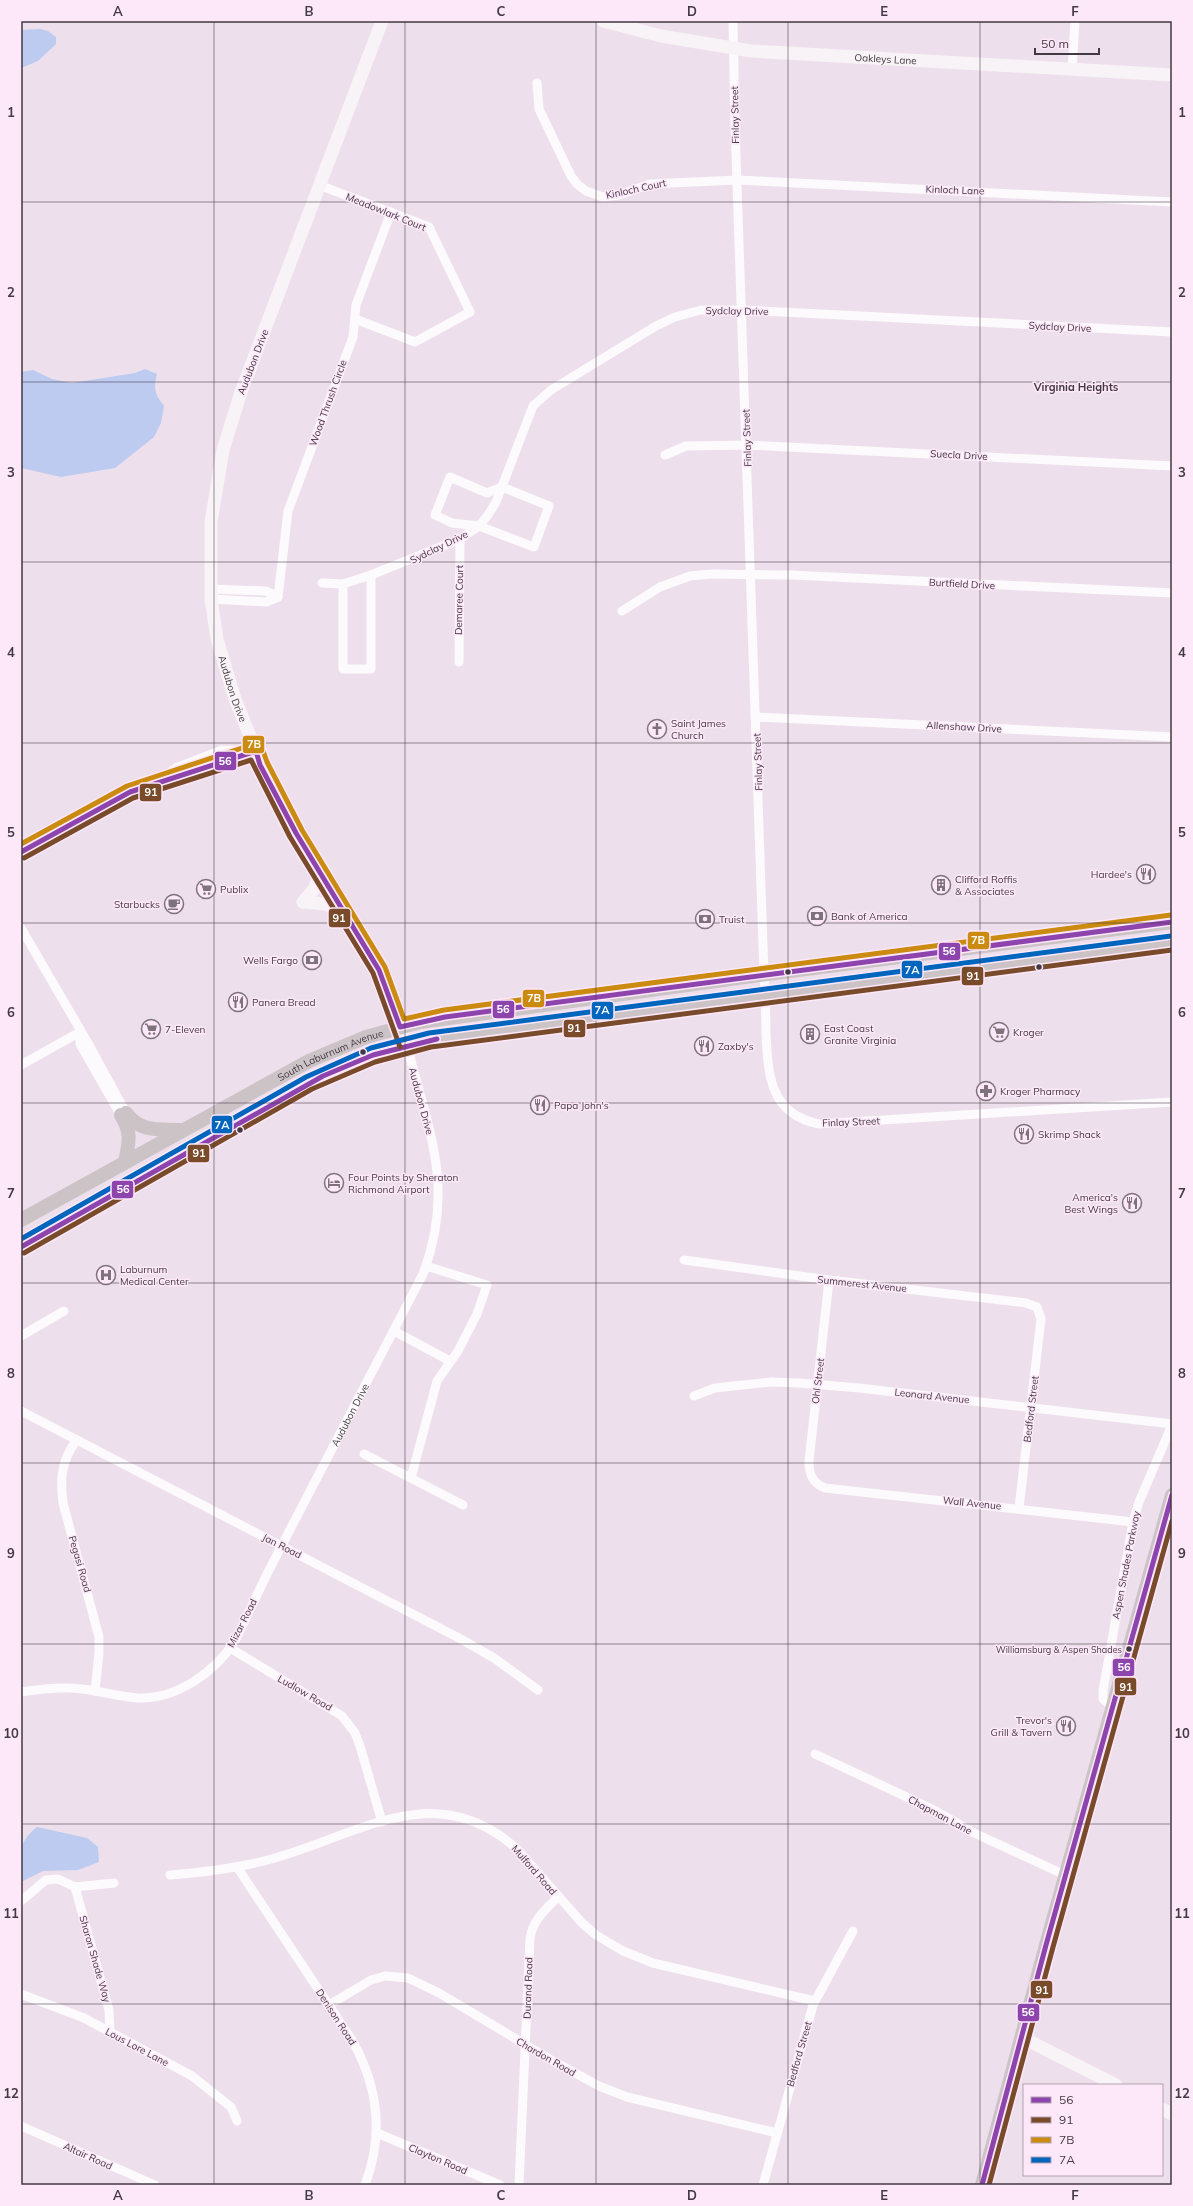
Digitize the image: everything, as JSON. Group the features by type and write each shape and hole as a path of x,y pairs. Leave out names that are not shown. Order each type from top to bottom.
{"main road":[{"name":"South Laburnum Avenue","path":"21,1220 182,1130 323,1054 400,1027 445,1017 1172,922"},
{"name":"South Laburnum Avenue","path":"21,1247 309,1083 357,1061 407,1045 430,1040 765,995 1172,943"},
{"path":"123,1114 133,1123 146,1129 182,1130"},
{"path":"123,1114 129,1129 125,1162"},
{"path":"982,2185 1065,1875 1172,1495"}],"street":[{"name":"Audubon Drive","path":"282,1546 394,1331 426,1266 436,1230 439,1188 433,1147 407,1045 378,970 320,872 260,764 234,699 223,665 217,639 211,594 211,522 222,450 241,392 382,21"},
{"name":"Oakleys Lane","path":"603,21 661,36 733,49 780,54 1172,75"},
{"name":"Finlay Street","path":"733,21 764,975 767,1047 771,1084 779,1099 788,1110 808,1122 832,1124 1172,1102"},
{"path":"1072,70 1075,21"},
{"name":"Kinloch Court","path":"537,83 539,109 571,176 577,184 586,191 603,197 619,195 650,184 737,180"},
{"name":"Kinloch Lane","path":"737,180 1172,202"},
{"name":"Meadowlark Court","path":"319,185 429,227 470,312 414,342 355,319"},
{"name":"Wood Thrush Circle","path":"211,594 266,602 278,598 288,511 353,337 356,305 391,212"},
{"name":"Sydclay Drive","path":"322,583 343,584 372,575 460,539 479,526 496,502 533,406 551,390 656,326 675,317 701,310 743,310 1172,332"},
{"name":"Suecla Drive","path":"665,455 686,446 747,445 1172,466"},
{"path":"450,477 487,493 502,487 549,506 534,547 479,526 452,523 435,516 450,477"},
{"name":"Demaree Court","path":"458,662 460,539"},
{"path":"343,584 343,669 371,669 372,575"},
{"name":"Burtfield Drive","path":"622,611 660,587 690,576 751,575 1172,593"},
{"name":"Allenshaw Drive","path":"756,717 1172,737"},
{"path":"21,852 130,792 155,784 176,768 222,750 256,751"},
{"path":"320,872 318,883 312,893 303,902 325,904 343,911"},
{"path":"21,928 80,1032 88,1043 123,1114"},
{"path":"21,1065 80,1032"},
{"name":"Summerest Avenue","path":"684,1260 828,1280 1026,1302 1038,1310"},
{"path":"411,1478 437,1381 477,1314 487,1285 426,1266"},
{"name":"Ohl Street","path":"813,1480 809,1473 809,1461 828,1280"},
{"name":"Bedford Street","path":"1019,1508 1041,1319 1038,1310"},
{"path":"21,1336 64,1311"},
{"path":"394,1331 450,1361"},
{"name":"Leonard Avenue","path":"694,1396 715,1388 771,1382 818,1385 1031,1407 1172,1425"},
{"name":"Jan Road","path":"21,1411 76,1441 460,1638 494,1658 538,1690"},
{"name":"Aspen Shades Parkway","path":"1112,1707 1103,1700 1103,1691 1133,1522 1139,1502 1172,1425"},
{"name":"Pegasi Road","path":"76,1441 63,1464 60,1486 63,1503 99,1637 95,1691"},
{"path":"364,1454 463,1504"},
{"name":"Wall Avenue","path":"813,1480 824,1488 1019,1508 1133,1522"},
{"name":"Mizar Road","path":"21,1692 80,1688 141,1698 175,1691 189,1684 209,1671 230,1648 282,1546"},
{"name":"Ludlow Road","path":"230,1648 342,1716 355,1733 360,1746 382,1822"},
{"name":"Chapman Lane","path":"815,1754 932,1809 974,1833 1065,1875"},
{"name":"Mulford Road","path":"170,1875 206,1872 237,1867 276,1857 402,1816 436,1812 454,1815 482,1825 501,1836 517,1849 582,1923 596,1935 636,1957 815,2001"},
{"name":"Denison Road","path":"237,1867 352,2040 366,2069 372,2088 377,2133 374,2156 365,2185"},
{"path":"21,1901 46,1880 58,1879 75,1887 114,1883"},
{"name":"Sharon Shade Way","path":"75,1887 109,2010 110,2032"},
{"name":"Durand Road","path":"519,2185 531,1931 538,1916 558,1897"},
{"name":"Bedford Street","path":"763,2185 815,2001 853,1931"},
{"name":"Chardon Road","path":"329,2005 370,1980 386,1976 408,1978 439,1994 581,2077 627,2097 777,2133"},
{"name":"Lous Lore Lane","path":"21,1994 84,2018 192,2076 231,2107 237,2121"},
{"path":"1021,2037 1114,2084"},
{"path":"1163,2110 1172,2114"},
{"name":"Altair Road","path":"21,2126 155,2185"},
{"name":"Clayton Road","path":"377,2133 500,2185"}],"water":[{"path":"40,29 48,31 56,37 56,44 38,61 21,68 21,30"},
{"path":"145,369 157,374 155,388 164,406 161,423 154,437 115,468 61,477 21,468 21,372 33,370 52,379 72,383 135,373"},
{"path":"37,1827 87,1838 98,1847 99,1862 78,1870 43,1871 21,1882 20,1858 22,1845 30,1833"}],"transit line":[{"name":"7B","path":"21,844 127,786 254,744 259,745 262,748 267,762 302,830 385,967 404,1019 444,1010 1171,915"},
{"name":"56","path":"21,852 130,792 256,751 260,765 296,833 379,970 400,1027 445,1017 1172,922"},
{"name":"91","path":"24,858 133,798 251,760 290,837 373,973 400,1047"},
{"name":"7A","path":"21,1239 306,1077 371,1048 429,1033 1171,936"},
{"name":"91","path":"24,1253 312,1089 375,1062 431,1047 1172,950"},
{"name":"56","path":"21,1247 323,1076 373,1055 437,1039"},
{"name":"56","path":"982,2185 1046,1945 1172,1495"},
{"name":"91","path":"989,2185 1053,1947 1172,1521"}],"place":[{"name":"Saint James Church","path":"657,729"},
{"name":"Hardee's","path":"1146,874"},
{"name":"Clifford Roffis & Associates","path":"941,885"},
{"name":"Publix","path":"206,889"},
{"name":"Starbucks","path":"174,904"},
{"name":"Bank of America","path":"817,916"},
{"name":"Truist","path":"705,919"},
{"name":"Wells Fargo","path":"312,960"},
{"name":"Panera Bread","path":"238,1002"},
{"name":"7-Eleven","path":"151,1029"},
{"name":"Kroger","path":"999,1032"},
{"name":"East Coast Granite Virginia","path":"810,1034"},
{"name":"Zaxby's","path":"704,1046"},
{"name":"Kroger Pharmacy","path":"986,1091"},
{"name":"Papa John's","path":"540,1105"},
{"name":"Skrimp Shack","path":"1024,1134"},
{"name":"Four Points by Sheraton Richmond Airport","path":"334,1183"},
{"name":"America's Best Wings","path":"1132,1203"},
{"name":"Laburnum Medical Center","path":"106,1275"},
{"name":"Williamsburg & Aspen Shades","path":"1129,1649"},
{"name":"Trevor's Grill & Tavern","path":"1066,1726"}],"district":[{"name":"Virginia Heights","path":"1076,387"}]}
